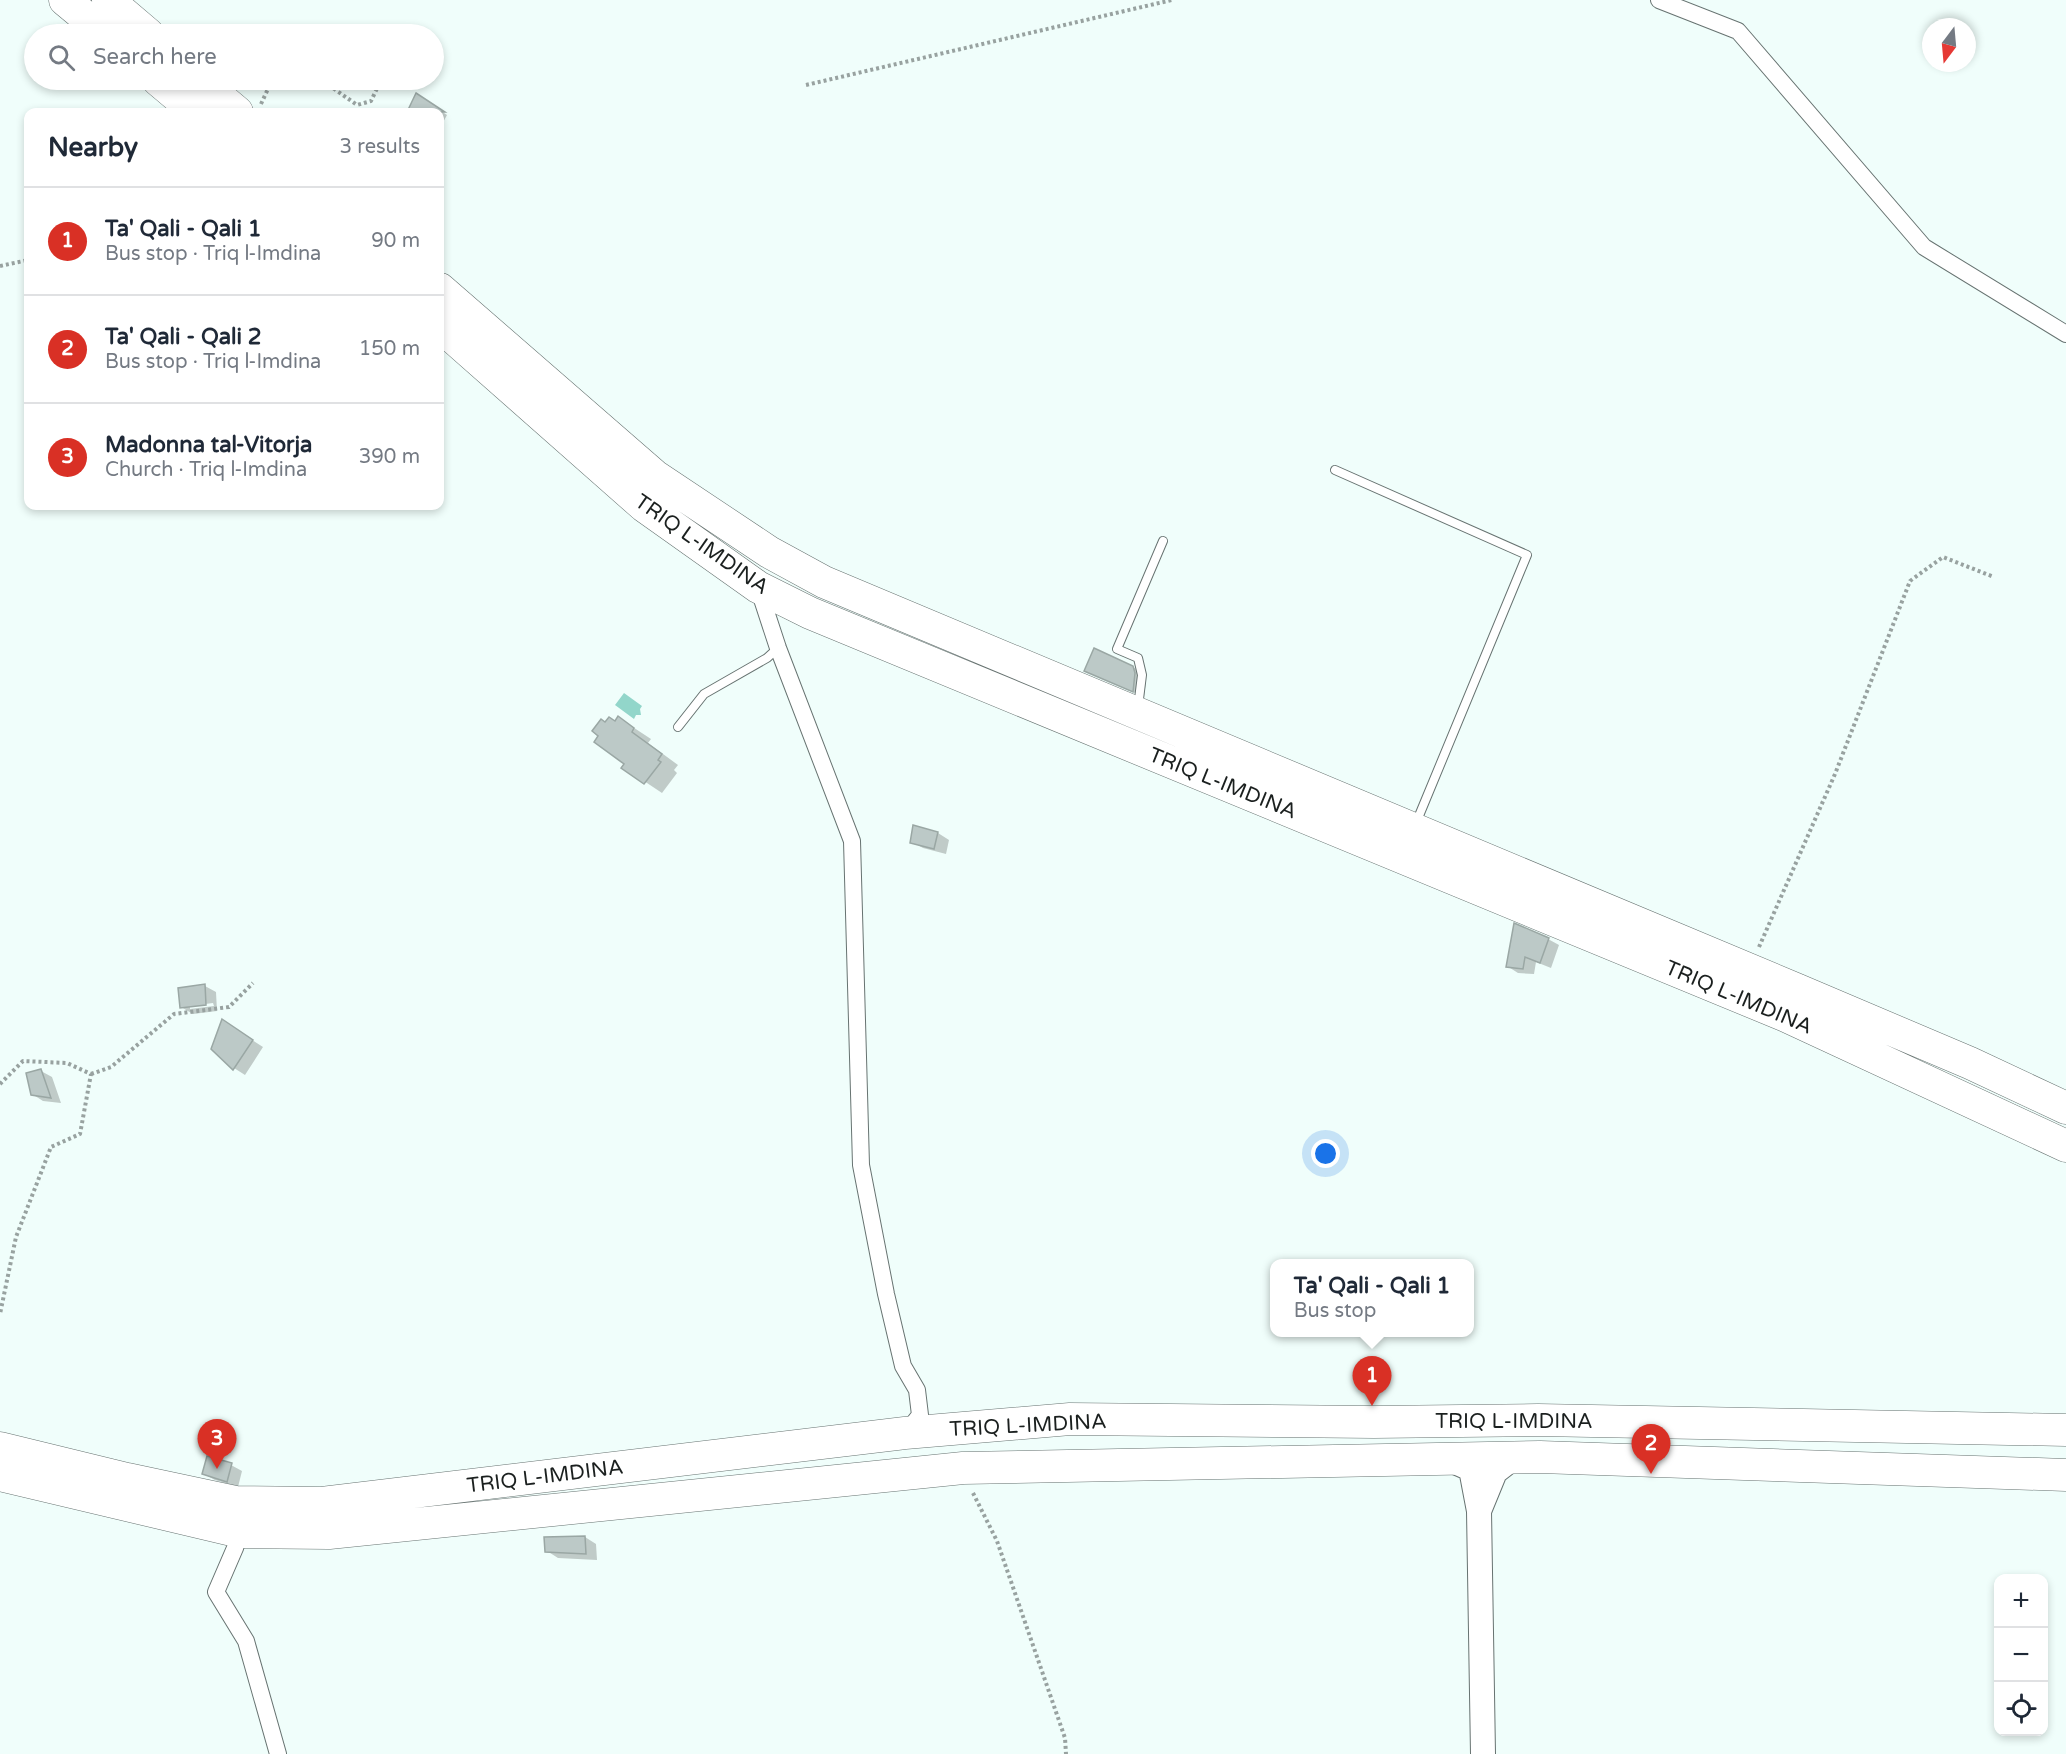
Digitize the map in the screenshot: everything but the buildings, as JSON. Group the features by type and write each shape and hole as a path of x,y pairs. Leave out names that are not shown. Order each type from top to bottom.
{"highway":[{"path":"64,0 94,24"},
{"path":"108,0 136,24"},
{"path":"170,90 191,108"},
{"path":"211,90 232,108"},
{"name":"TRIQ L-IMDINA","path":"444,292 655,476 769,552 824,582 1970,1063 2066,1108"},
{"name":"TRIQ L-IMDINA","path":"444,330 644,506 758,587 810,613 1786,1016 2066,1146"},
{"name":"TRIQ L-IMDINA","path":"0,1448 235,1502 322,1503 905,1433 1070,1419 1374,1422 1538,1420 2066,1430"},
{"name":"TRIQ L-IMDINA","path":"0,1474 240,1532 329,1533 963,1468 1551,1457 2066,1475"}],"main road":[{"path":"1443,1458 1471,1469 1479,1511 1483,1754"},
{"path":"1479,1511 1495,1472 1513,1458"}],"street":[{"path":"1659,0 1738,31 1924,247 2066,334"},
{"path":"758,587 778,648 852,841 861,1165 886,1294 903,1366 917,1390 920,1415 905,1433"},
{"path":"240,1532 216,1592 246,1641 278,1754"}],"lane":[{"path":"1335,470 1527,555 1414,829"},
{"path":"1137,713 1142,675 1138,658 1117,649 1163,541"},
{"path":"678,727 704,694 767,658 778,648"}],"path":[{"path":"806,85 1172,0"},
{"path":"259,108 267,90"},
{"path":"336,90 357,105 371,101 376,90"},
{"path":"0,266 24,261"},
{"path":"1749,970 1835,774 1910,581 1943,557 1994,577"},
{"path":"0,1084 23,1061 67,1063 91,1074 111,1067 174,1014 229,1007 253,983"},
{"path":"0,1314 16,1237 51,1147 81,1134 91,1074"},
{"path":"963,1468 970,1488 997,1541 1065,1738 1066,1754"}],"shaded area":[{"path":"624,693 642,706 641,715 636,715 634,719 615,705"}],"place":[{"name":"Ta' Qali - Qali 1","path":"1372,1406"},
{"name":"Madonna tal-Vitorja","path":"217,1469"},
{"name":"Ta' Qali - Qali 2","path":"1651,1474"}]}
